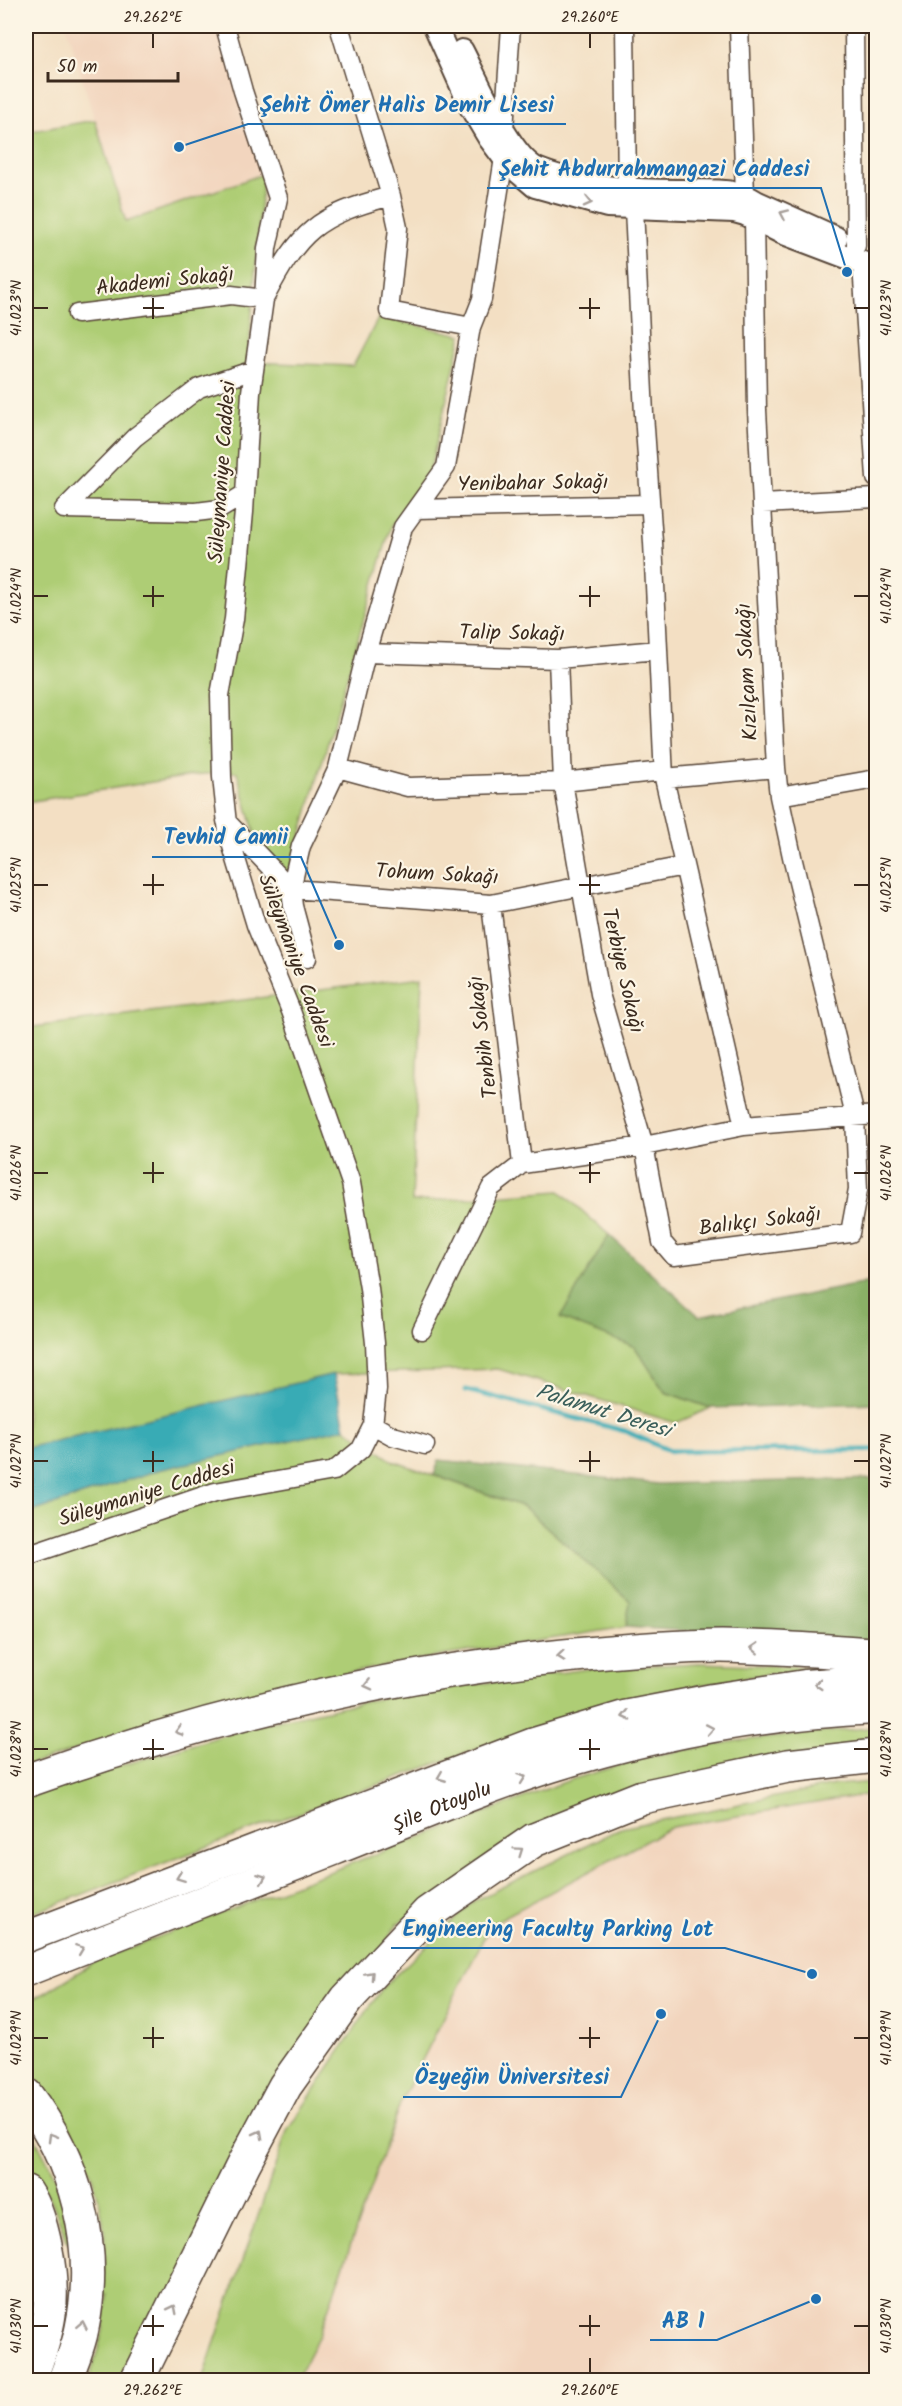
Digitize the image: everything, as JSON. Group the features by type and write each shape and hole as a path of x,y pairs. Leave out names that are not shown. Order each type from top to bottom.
{"highway":[{"path":"26,1781 139,1743 230,1717 390,1680 461,1668 602,1652 721,1646 876,1654"},
{"name":"Şile Otoyolu","path":"26,1937 469,1766 556,1736 624,1716 713,1699 805,1685 876,1680"},
{"name":"Şile Otoyolu","path":"26,1971 432,1811 550,1768 645,1741 733,1724 836,1711 876,1709"},
{"path":"138,2380 244,2163 285,2086 347,1999 428,1913 534,1840 642,1797 788,1766 876,1756"},
{"path":"26,2095 54,2139 70,2172 85,2237 87,2267 82,2330 65,2380"},
{"path":"26,2192 41,2229 51,2275 51,2311 43,2347 29,2380"}],"street":[{"name":"Süleymaniye Caddesi","path":"26,1556 215,1492 334,1471 361,1449 373,1425 377,1389 375,1343 369,1288 351,1183 291,1011 256,925 238,872 226,821 222,777 220,695 234,619 251,392 264,299 267,248 278,198 243,91 225,26"},
{"path":"339,26 392,196 399,228 389,311 471,327"},
{"path":"435,26 472,109 490,139 521,176 535,186 590,203 724,192 745,195 868,258"},
{"path":"450,26 504,130 516,150 533,166 631,200 734,211 781,232 868,258"},
{"path":"307,958 293,906 291,889 301,846 338,768 366,653 403,527 446,467 471,327 482,299 504,158 511,26"},
{"path":"625,26 631,200 664,774 744,1126"},
{"path":"739,26 745,195 754,218"},
{"path":"854,26 868,258 876,478"},
{"path":"264,299 281,268 301,239 323,220 349,207 392,196"},
{"name":"Kızılçam Sokağı","path":"754,218 757,410 779,796 855,1116"},
{"name":"Akademi Sokağı","path":"77,314 231,294 264,299"},
{"path":"245,494 220,509 196,512 64,509 135,437 199,388 254,370"},
{"path":"762,504 876,498"},
{"name":"Yenibahar Sokağı","path":"416,509 650,504"},
{"name":"Talip Sokağı","path":"366,653 558,659 658,650"},
{"name":"Terbiye Sokağı","path":"558,659 563,782 581,888 600,994 644,1146"},
{"path":"338,768 408,787 563,782 776,768"},
{"path":"779,796 876,779"},
{"path":"226,821 291,889"},
{"name":"Tohum Sokağı","path":"291,889 491,904 684,866"},
{"name":"Tenbih Sokağı","path":"491,904 522,1164"},
{"path":"422,1330 492,1188 522,1164 644,1146 744,1126 876,1115"},
{"name":"Balıkçı Sokağı","path":"644,1146 662,1242 674,1256 850,1233 858,1190 855,1116"},
{"path":"373,1425 393,1436 425,1445"}],"shaded area":[{"path":"66,26 219,26 263,174 126,222"},
{"path":"876,1793 876,2380 296,2380 319,2335 400,2104 491,1924 672,1827"}],"green space":[{"path":"95,120 126,222 263,174 248,362 353,366 379,317 462,335 427,482 391,526 278,914 237,772 203,774 26,802 26,132"},
{"path":"422,977 412,1202 560,1191 609,1235 561,1318 635,1347 665,1392 711,1408 676,1423 498,1369 334,1374 26,1448 26,1028"},
{"path":"609,1235 699,1316 876,1281 876,1403 711,1408 665,1392 635,1347 560,1318"},
{"path":"345,1428 393,1461 524,1507 630,1601 626,1627 430,1658 313,1681 204,1710 26,1766 26,1514 158,1470"},
{"path":"439,1460 658,1484 876,1479 876,1643 626,1627 630,1601 524,1507 434,1475"},
{"path":"698,1663 867,1669 768,1674 666,1691 544,1725 243,1833 26,1916 26,1798 75,1779 259,1725 390,1696 587,1669"},
{"path":"876,1727 876,1745 661,1781 397,1924 123,2380 89,2380 103,2331 107,2294 102,2296 105,2246 103,2222 91,2173 70,2127 57,2106 26,2069 26,2002 98,1960 570,1780 650,1756 737,1741"},
{"path":"876,1782 876,1793 672,1827 491,1924 400,2104 319,2335 296,2380 202,2380 287,2131 383,1987 474,1901 621,1828 834,1785"},
{"path":"26,2120 56,2178 71,2240 68,2243 52,2202 26,2162"},
{"path":"26,2270 33,2295 28,2355 26,2355"}],"water":[{"path":"334,1374 345,1428 158,1470 26,1514 26,1448"}],"waterway":[{"name":"Palamut Deresi","path":"466,1390 625,1431 670,1451 876,1450"}],"place":[{"name":"Şehit Ömer Halis Demir Lisesi","path":"179,147"},
{"name":"Şehit Abdurrahmangazi Caddesi","path":"847,272"},
{"name":"Tevhid Camii","path":"339,945"},
{"name":"Engineering Faculty Parking Lot","path":"812,1974"},
{"name":"Özyeğin Üniversitesi","path":"661,2014"},
{"name":"AB 1","path":"816,2299"}]}
